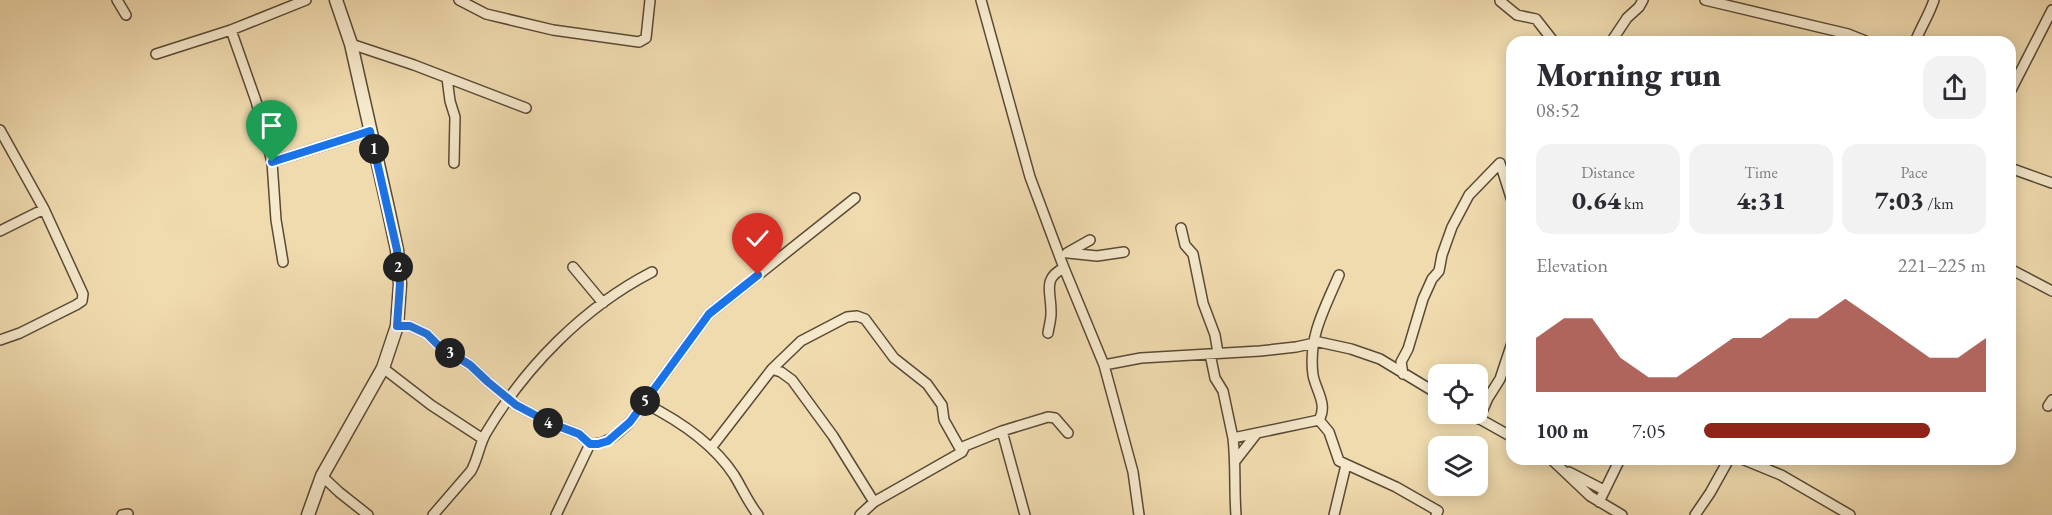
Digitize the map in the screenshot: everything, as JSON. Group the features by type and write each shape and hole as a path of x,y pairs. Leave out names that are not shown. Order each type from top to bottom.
{"street":[{"path":"117,0 126,15"},
{"path":"156,54 231,30 306,0"},
{"path":"308,515 322,476 383,368 397,326 400,284 397,250 351,44 336,0"},
{"path":"459,0 486,14 553,30 639,42 646,38 650,0"},
{"path":"981,0 1024,156 1064,255 1064,268 1104,365 1133,472 1138,515"},
{"path":"1615,36 1643,0"},
{"path":"1705,0 1853,36"},
{"path":"1751,11 1753,0"},
{"path":"1918,36 1930,14 1934,0"},
{"path":"1500,2 1517,15 1536,19 1549,36"},
{"path":"2016,80 2052,10"},
{"path":"231,30 256,101 272,162 276,220 283,262"},
{"path":"351,44 526,108"},
{"path":"447,78 455,117 454,163"},
{"path":"0,130 44,209 83,294 82,301 20,333 0,340"},
{"path":"272,162 370,131"},
{"path":"1403,374 1401,362 1408,349 1423,299 1432,279 1439,271 1452,227 1469,195 1500,163 1506,182"},
{"path":"2016,170 2052,183"},
{"path":"397,326 410,326 427,334 439,346 470,365 526,411 579,434 590,444 603,443 615,436 630,422 709,314 855,198"},
{"path":"0,231 44,209"},
{"path":"1181,228 1185,245 1193,254 1203,303 1215,335 1215,378 1223,391 1236,460 1236,515"},
{"path":"1064,255 1090,240"},
{"path":"1064,255 1096,256 1124,252"},
{"path":"573,267 603,303"},
{"path":"1048,333 1051,314 1050,281 1054,273 1064,268"},
{"path":"433,515 476,464 483,439 509,399 547,351 603,303 652,272"},
{"path":"2016,273 2052,291"},
{"path":"1233,438 1319,420 1323,407 1314,378 1312,344 1339,276"},
{"path":"711,448 772,369 801,341 847,317 857,316 865,319 894,358 934,392 942,405 944,420 962,452"},
{"path":"1104,365 1141,358 1296,347 1319,342 1352,349 1388,363 1428,388"},
{"path":"1488,398 1500,379 1506,361"},
{"path":"1388,363 1401,362"},
{"path":"383,368 431,405 483,439"},
{"path":"772,369 792,380 833,436 874,502"},
{"path":"644,403 664,413 711,448 734,475 758,515"},
{"path":"860,515 874,502 962,452 965,446 1002,431 1048,417 1055,418 1068,433"},
{"path":"1319,420 1329,432 1336,458 1346,465 1396,487 1440,514"},
{"path":"1488,424 1506,434"},
{"path":"1002,431 1025,515"},
{"path":"1236,460 1257,434"},
{"path":"556,515 590,444"},
{"path":"1334,515 1346,465"},
{"path":"1599,502 1617,465"},
{"path":"1695,515 1726,465"},
{"path":"1757,465 1781,475 1850,515"},
{"path":"1564,466 1604,490"},
{"path":"1564,466 1577,485 1610,512 1622,515"},
{"path":"322,476 368,515"}],"route":[{"path":"272,162 370,131 397,250 400,284 397,326 410,326 427,334 439,346 470,365 516,405 550,423 579,434 590,444 608,441 630,422 709,314 758,275"}]}
